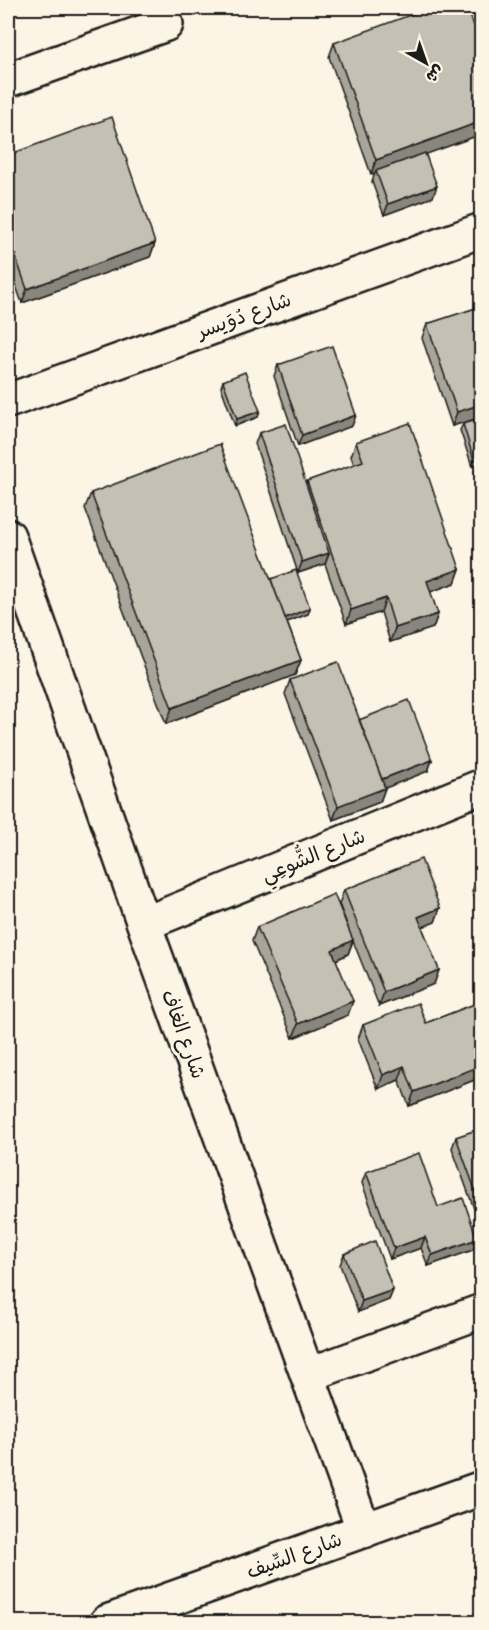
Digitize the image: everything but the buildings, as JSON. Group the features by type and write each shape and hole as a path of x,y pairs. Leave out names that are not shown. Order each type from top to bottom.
{"street":[{"path":"8,80 166,24"},
{"name":"شارع دُوَيسر","path":"8,401 482,230"},
{"name":"شارع الغاف","path":"8,536 144,924 364,1531"},
{"name":"شارع الشُّوعِي","path":"144,924 482,786"},
{"path":"308,1375 482,1311"},
{"name":"شارع السِّيف","path":"107,1623 482,1488"}]}
